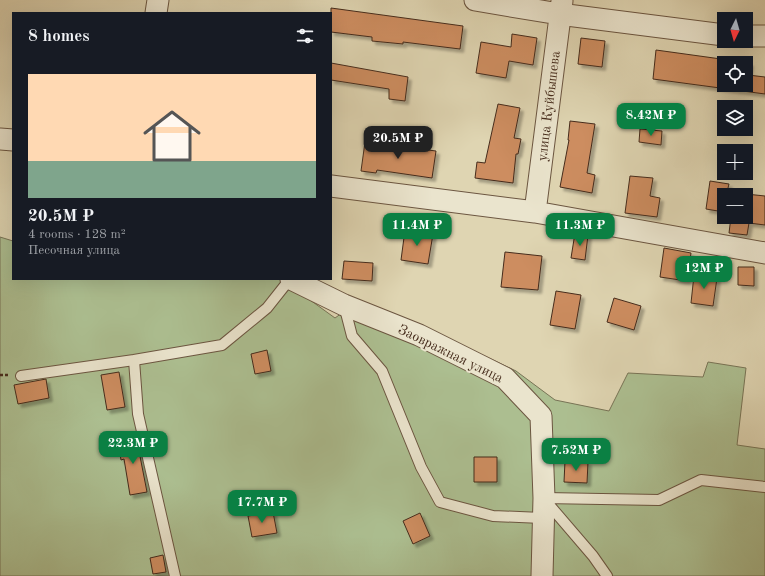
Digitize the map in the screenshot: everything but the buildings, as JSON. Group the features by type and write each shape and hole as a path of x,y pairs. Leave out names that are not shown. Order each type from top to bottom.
{"street":[{"path":"156,12 158,0"},
{"path":"476,0 560,7 717,34"},
{"name":"улица Куйбышева","path":"535,212 560,7"},
{"path":"753,36 765,36"},
{"path":"0,139 12,140"},
{"path":"332,186 535,212 765,252"},
{"name":"Заовражная улица","path":"292,280 344,305 419,335 505,378 541,416 543,508 542,576"}],"lane":[{"path":"21,376 134,360 222,345 266,308 289,280"},
{"path":"344,305 352,336 382,370 421,467 440,502 492,516 543,508 660,500 701,480 765,487"},
{"path":"134,360 138,414 175,576"},
{"path":"543,508 594,556 607,576"}],"green space":[{"path":"0,237 12,241 12,280 282,280 335,318 356,303 426,328 516,371 555,400 609,411 628,373 703,377 708,362 746,368 737,445 765,449 765,576 0,576"}]}
